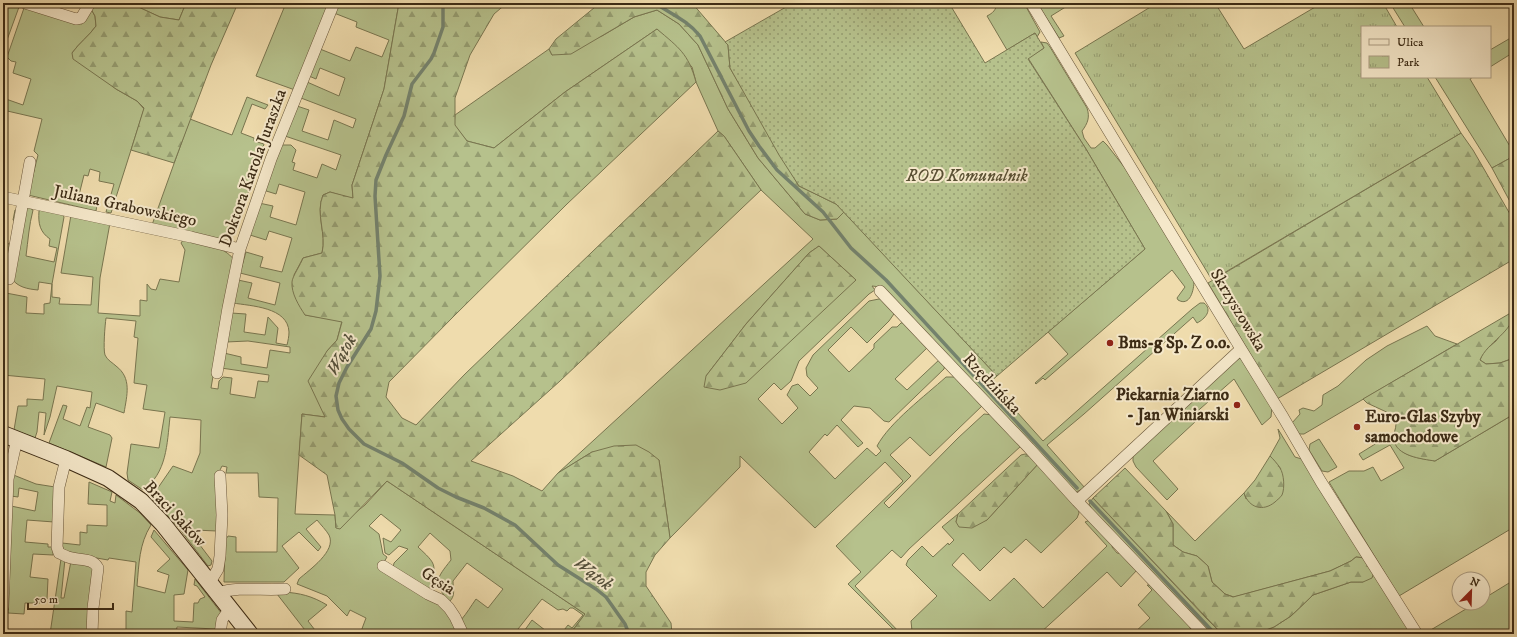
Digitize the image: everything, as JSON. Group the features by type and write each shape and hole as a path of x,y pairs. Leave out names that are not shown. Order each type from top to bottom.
{"street":[{"path":"25,3 76,19 81,18 90,3"},
{"name":"Doktora Karola Juraszka","path":"217,373 240,249 270,159 334,3"},
{"name":"Skrzyszowska","path":"1032,3 1321,482 1417,634"},
{"path":"9,280 30,162"},
{"name":"Juliana Grabowskiego","path":"3,197 23,200 240,249"},
{"name":"Rzędzińska","path":"880,291 1204,634"},
{"path":"1077,501 1241,349"},
{"path":"3,607 10,437"},
{"name":"Braci Saków","path":"10,437 66,459 108,478 141,501 163,524 250,634"},
{"path":"66,459 59,487 57,547 59,553 68,557 90,561 95,563 98,568 93,608 92,634"},
{"path":"220,476 222,515 220,556 214,588 226,591 241,589 285,589"},
{"name":"Gęsia","path":"383,566 428,594 441,600 452,612 462,634"},
{"path":"220,634 222,620 230,608"}],"green space":[{"path":"3,3 19,7 3,51"},
{"path":"94,3 134,5 160,17 179,20 186,3 238,3 211,65 174,163 131,150 144,108 137,101 116,89 73,59 72,53 96,26 95,16 91,9"},
{"path":"116,3 171,3 181,8 184,3 186,3 179,20 160,17 134,5 120,5"},
{"path":"286,3 331,3 295,90 256,76"},
{"path":"338,3 399,3 384,89 352,185 353,199 330,192 323,195 320,209 323,239 322,253 303,258 294,275 305,315 342,321 337,340 327,351 325,417 302,414 295,514 335,515 336,528 365,505 387,481 585,614 570,634 561,634 568,625 572,628 583,615 573,608 570,608 567,611 563,609 558,610 542,599 514,634 467,634 461,620 476,599 488,608 503,589 467,563 453,581 453,597 449,602 440,590 438,581 442,572 451,560 450,551 430,533 418,547 432,561 434,569 430,588 426,590 393,568 394,563 408,549 399,546 389,555 385,553 383,538 391,542 401,530 381,514 369,526 379,534 383,554 387,557 380,569 440,603 448,612 457,632 455,634 360,634 366,618 350,610 347,616 327,596 297,584 299,579 321,560 329,547 329,535 317,520 306,529 321,547 318,551 299,532 282,546 299,568 284,582 224,582 225,541 228,536 236,537 236,552 277,552 278,498 259,497 258,473 226,473 227,467 222,466 218,474 217,531 194,530 190,532 212,561 211,565 208,566 179,528 151,498 173,466 192,473 200,453 201,420 170,417 164,457 157,475 143,490 128,480 127,473 131,444 159,448 165,412 143,409 147,385 134,383 138,338 134,337 136,321 106,318 104,352 106,357 121,371 124,376 127,393 124,413 96,403 88,427 110,435 112,438 106,467 49,443 63,405 67,406 63,419 80,426 87,407 90,408 92,392 57,386 44,435 46,413 39,412 35,438 14,430 18,406 27,406 27,399 43,400 45,379 3,375 3,243 10,244 15,221 13,220 15,210 19,211 8,269 6,293 27,297 26,313 44,314 44,304 50,303 52,284 52,297 60,298 59,304 91,305 93,277 61,273 71,215 110,223 100,278 98,313 140,316 140,300 147,301 147,284 151,289 156,290 160,279 179,282 185,250 181,243 183,240 211,246 224,251 234,260 211,388 218,389 219,381 223,377 232,378 230,394 255,398 258,381 268,382 269,375 221,368 224,353 241,357 241,364 267,368 270,350 290,353 290,347 248,341 226,342 231,313 246,314 244,332 265,335 268,317 278,328 276,343 287,345 289,332 287,324 282,317 276,313 267,309 233,303 238,280 252,283 248,298 275,305 280,283 240,273 246,252 263,257 260,267 282,272 292,238 269,231 266,240 250,235 259,203 273,206 270,217 296,225 305,192 279,184 276,194 263,190 280,145 291,145 296,150 292,162 295,163 293,170 317,178 322,164 336,170 341,155 285,136 297,106 309,110 302,131 328,140 334,120 353,128 356,119 301,98 307,82 339,96 345,78 320,68 316,79 309,76 320,49 350,61 356,47 382,57 389,40 356,27 357,22 334,13"},
{"path":"399,3 507,3 494,14 470,55 455,98 455,125 467,141 494,148 565,92 657,29 686,57 696,82 567,204 389,382 386,397 402,418 416,425 465,374 718,131 724,136 761,190 560,381 471,461 513,476 542,491 558,473 592,452 614,446 636,445 649,452 659,460 670,538 655,555 646,572 646,586 671,623 672,634 570,634 585,614 387,481 340,529 336,528 327,475 299,455 302,414 325,417 308,381 327,351 337,340 342,322 305,315 294,295 292,280 303,258 322,253 323,239 320,209 323,195 330,192 353,198 352,185 384,89"},
{"path":"600,3 692,3 728,45 730,68 799,186 836,204 844,212 837,219 820,220 805,214 758,158 728,109 698,45 679,24 657,10 634,17 571,54 552,55 549,49 556,39"},
{"name":"ROD Komunalnik","path":"793,3 949,3 985,63 1035,33 1044,48 1028,59 1086,149 1145,249 997,376 836,204 799,186 779,155 730,68 728,45 725,42"},
{"path":"997,3 1024,3 1040,32 1037,37 1035,33 1007,50 987,16 994,11"},
{"path":"1037,3 1072,3 1051,16 1064,36 1059,38"},
{"path":"1157,3 1215,3 1244,49 1322,3 1383,3 1396,26 1361,26 1361,78 1428,78 1461,133 1212,280 1075,53"},
{"path":"1390,3 1409,3 1423,26 1404,26"},
{"path":"24,8 82,24 91,9 95,16 96,26 72,53 116,89 137,101 144,109 111,213 106,212 114,184 99,181 100,172 90,169 88,176 84,175 79,195 98,199 96,211 28,195 38,155 34,151 42,119 3,110 3,98 23,105 31,79 13,73 16,62 11,61 7,57"},
{"path":"657,10 679,24 698,45 728,109 758,158 805,214 820,220 837,219 844,212 997,376 990,382 1043,441 1192,309 1200,303 1204,303 1207,306 1208,311 1203,319 1197,323 1193,317 1047,445 1085,488 1076,492 1068,486 881,287 872,286 875,290 799,361 791,381 781,390 774,383 758,399 782,424 798,408 787,395 792,386 798,384 810,396 818,388 807,376 806,368 813,355 869,301 884,298 896,311 889,321 867,343 851,327 828,350 849,372 874,348 874,344 892,327 897,327 901,323 906,322 929,346 895,379 907,390 940,359 945,364 944,369 889,422 884,421 870,408 854,406 841,420 863,443 858,447 837,425 827,436 825,434 809,452 835,479 867,448 876,456 881,451 877,446 890,428 946,377 957,377 983,405 930,456 910,437 890,455 911,476 884,503 889,508 958,438 984,414 993,415 1021,446 901,558 892,550 855,586 901,634 898,634 848,584 861,572 836,546 903,481 885,462 815,528 740,456 740,467 670,538 659,460 592,452 558,473 813,239 761,190 724,136 718,131 696,82 692,67 657,29 565,92 494,148 467,141 454,125 455,115 549,49 552,55 602,36 634,17","holes":["819,246 856,280 706,376 746,324 809,253"]},
{"path":"1514,36 1514,52 1491,66 1491,49"},
{"path":"1041,42 1047,43 1050,47 1087,108 1088,120 1082,131 1084,138 1091,148 1095,148 1103,141 1125,168 1194,281 1192,293 1188,299 1182,302 1178,300 1177,298 1185,287 1172,270 1045,380 1043,378 1036,384 1035,383 1068,354 1048,332 1145,249 1086,149 1028,58 1044,48"},
{"path":"1436,78 1472,78 1470,79 1511,148 1514,147 1514,156 1492,168"},
{"path":"247,97 268,105 265,109 252,104 241,133 254,138 254,141 264,144 238,224 234,230 230,235 217,239 152,225 190,119 232,135"},
{"path":"1461,133 1473,150 1514,221 1514,259 1277,399 1208,283"},
{"path":"1514,156 1514,209 1492,168"},
{"path":"24,205 33,210 26,256 54,262 57,248 49,246 50,239 44,234 40,227 39,211 43,209 62,213 64,217 52,284 39,282 38,290 34,290 20,286 12,279"},
{"path":"819,246 856,280 746,383 720,390 704,387 706,376 746,324 809,253"},
{"path":"1514,311 1510,325 1488,348 1480,360 1486,364 1500,363 1514,358 1514,414 1435,461 1410,456 1399,449 1394,439 1396,424 1393,415 1367,403 1363,399"},
{"path":"1514,317 1514,325 1511,327 1514,332 1514,358 1500,363 1486,364 1480,360 1483,352 1496,341"},
{"path":"1427,326 1435,336 1457,344 1304,434 1299,434 1292,423 1300,414 1299,410 1303,408 1314,411 1322,405 1323,395 1338,386 1366,360 1387,346"},
{"path":"1241,358 1272,406 1271,417 1262,425 1234,379 1192,416 1196,421 1153,461 1178,489 1167,500 1136,467 1133,461 1133,454 1235,360"},
{"path":"1514,414 1514,527 1399,596 1329,482 1349,471 1364,471 1373,467 1381,481 1404,468 1390,445 1363,460 1359,454 1393,433 1398,447 1402,451 1414,457 1435,461"},
{"path":"1278,429 1295,457 1305,460 1365,558 1356,557 1330,571 1234,597 1225,594 1212,582 1208,566 1197,556 1183,552 1173,545 1173,524 1166,511 1195,541 1244,493 1246,499 1281,469 1270,456 1280,438"},
{"path":"1319,439 1337,467 1328,472 1322,471 1309,450 1310,444"},
{"path":"1029,454 1038,464 987,520 972,528 959,527 956,522 958,514 1021,455"},
{"path":"1270,456 1278,464 1281,471 1284,481 1284,489 1281,497 1275,502 1261,508 1249,502 1244,493 1255,480"},
{"path":"1038,464 1078,508 1079,513 1077,518 1041,553 1026,539 1011,553 1004,547 980,571 963,553 952,565 990,601 1014,578 1043,608 1107,546 1085,522 1090,520 1113,543 1112,547 1117,553 1123,554 1138,569 1121,587 1107,572 1039,634 915,634 912,631 911,621 937,596 906,565 908,560 922,546 933,557 948,543 949,545 954,540 942,527 958,514 956,522 987,520"},
{"path":"1125,468 1166,511 1173,524 1173,545 1183,552 1197,556 1208,566 1212,582 1225,594 1233,597 1330,571 1356,557 1365,558 1374,572 1372,578 1363,582 1351,582 1313,595 1291,616 1274,627 1255,634 1222,634 1093,498"},
{"path":"11,474 36,484 55,487 54,522 27,520 25,542 48,544 48,547 54,547 53,555 33,554 30,577 48,579 47,599 40,603 25,603 24,614 8,613 11,506 35,511 38,492 19,488 18,497 11,496"},
{"path":"89,482 112,492 110,501 115,503 116,495 140,513 151,525 142,547 137,586 165,593 169,575 157,571 170,559 151,537 154,530 188,570 184,594 174,595 174,621 193,622 194,603 198,603 200,599 205,597 197,586 194,585 195,579 222,614 215,629 177,627 176,634 126,634 126,611 132,612 136,562 109,558 108,560 68,553 60,545 62,543 80,545 80,532 87,533 87,525 107,526 107,505 88,504"},
{"path":"1093,498 1222,634 1209,634 1093,511 1089,504"},
{"path":"61,559 65,559 61,598 64,598 71,561 93,564 90,634 50,634"},
{"path":"1374,572 1411,634 1255,634 1274,627 1291,616 1313,595 1351,582 1363,582"},
{"path":"1514,580 1514,634 1424,634 1463,611 1491,611 1491,594"},
{"path":"1147,585 1156,587 1171,602 1188,624 1192,634 1133,634 1150,618 1138,605 1152,590"},
{"path":"283,592 306,596 327,605 308,621 318,634 308,634 277,594"},
{"path":"532,620 550,634 522,634"}],"waterway":[{"name":"Wątok","path":"443,3 443,27 434,53 412,84 404,116 376,180 375,196 380,276 376,311 371,329 347,367 339,383 336,396 338,410 349,429 364,444 402,463 438,488 484,508 515,525 558,565 606,597 625,624 629,634"},
{"path":"655,3 684,21 700,36 749,131 777,170 823,212 851,248 886,280 1077,488"},
{"path":"1090,501 1215,634"}],"place":[{"name":"Bms-g Sp. Z o.o.","path":"1110,343"},
{"name":"Piekarnia Ziarno - Jan Winiarski","path":"1237,405"},
{"name":"Euro-Glas Szyby samochodowe","path":"1357,427"}]}
